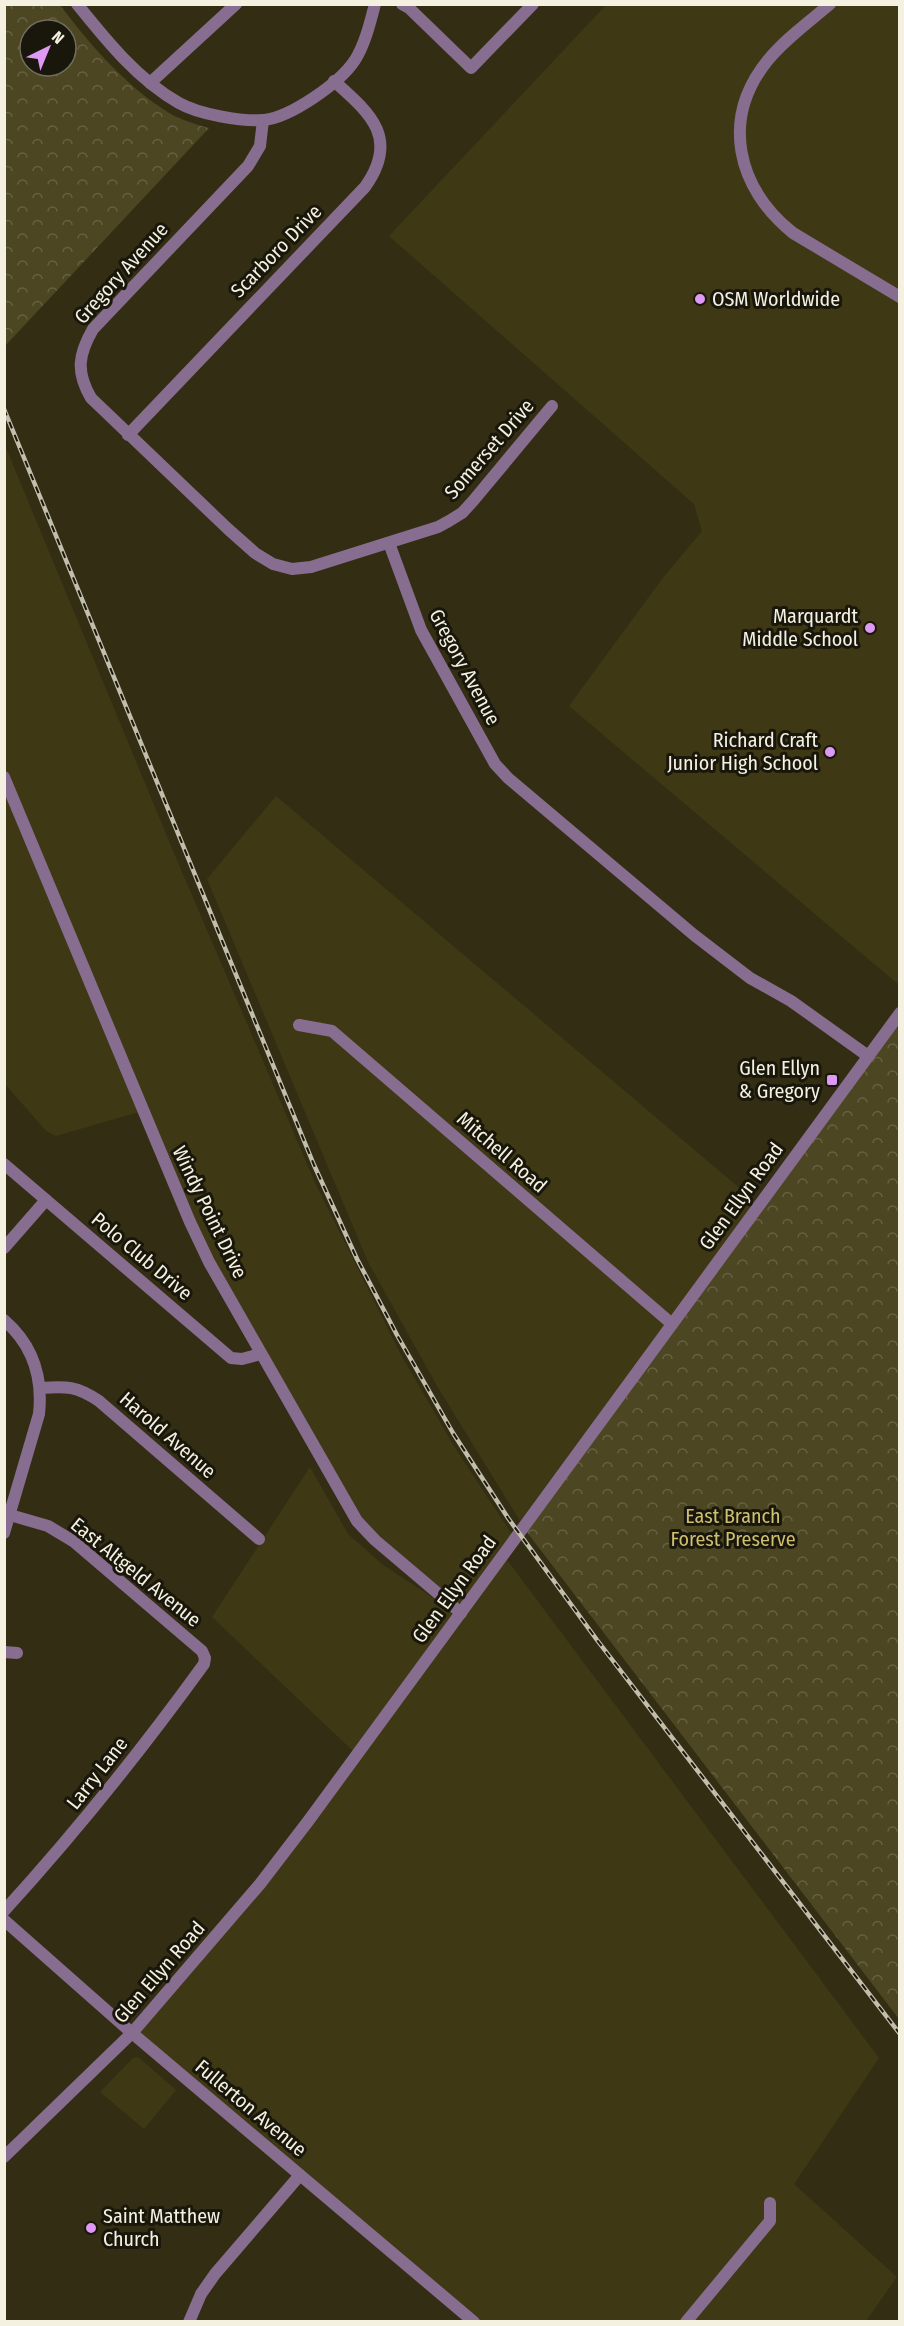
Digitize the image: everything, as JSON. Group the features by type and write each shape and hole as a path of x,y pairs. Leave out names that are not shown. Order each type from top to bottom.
{"street":[{"path":"150,83 236,4"},
{"path":"78,5 113,47 150,83 180,104 209,113 263,120 297,107 334,81 354,62 364,40 375,4"},
{"path":"402,4 409,8 471,68 532,4"},
{"path":"830,4 781,46 757,75 747,97 740,131 743,160 750,182 760,200 778,220 900,297"},
{"name":"Scarboro Drive","path":"128,435 365,187 372,176 378,163 380,148 375,124 365,109 334,81"},
{"name":"Gregory Avenue","path":"263,120 260,146 248,166 93,329 86,342 80,368 84,385 91,398 236,537 273,564 292,569 311,567 389,543 421,630 495,764 508,778 694,935 750,978 791,1001 868,1056"},
{"name":"Somerset Drive","path":"389,543 438,527 462,513 552,406"},
{"name":"Windy Point Drive","path":"4,777 170,1179 210,1262 357,1521 375,1540 461,1613"},
{"name":"Glen Ellyn Road","path":"4,2157 132,2033 260,1884 900,1013"},
{"name":"Mitchell Road","path":"299,1025 332,1031 672,1324"},
{"name":"Polo Club Drive","path":"4,1164 231,1358 242,1359 261,1354"},
{"path":"4,1248 46,1200"},
{"path":"4,1533 39,1414 41,1388 32,1355 24,1340 9,1324"},
{"name":"Harold Avenue","path":"41,1388 65,1386 83,1390 99,1401 259,1539"},
{"name":"East Altgeld Avenue","path":"10,1515 48,1526 73,1541 202,1651"},
{"name":"Larry Lane","path":"4,1911 67,1843 124,1773 204,1664 205,1658 202,1651"},
{"name":"Fullerton Avenue","path":"4,1920 132,2033 474,2322"},
{"path":"189,2322 201,2294 215,2274 300,2175"},
{"path":"686,2322 770,2220 770,2203"}],"shaded area":[{"path":"606,5 899,5 899,985 569,706 662,579 702,531 694,504 389,236"},
{"path":"4,443 174,853 316,1185 401,1355 455,1448 513,1536 461,1608 360,1518 213,1262 146,1110 56,1136 46,1131 5,1084"},
{"path":"276,796 756,1202 520,1521 437,1386 368,1262 207,879"},
{"path":"310,1467 348,1534 383,1565 456,1613 355,1753 212,1617"},
{"path":"507,1560 879,2058 794,2184 897,2277 866,2321 480,2321 138,2033 403,1700"},
{"path":"138,2057 176,2090 144,2129 100,2092 133,2058"}],"green space":[{"path":"4,5 60,5 70,18 18,18 18,78 78,78 78,28 120,75 148,99 174,116 209,128 5,346"},
{"name":"East Branch Forest Preserve","path":"899,1019 899,2019 526,1531"}],"railway":[{"path":"4,409 314,1165 357,1259 397,1335 453,1433 508,1518 597,1640 900,2034"}],"place":[{"name":"OSM Worldwide","path":"700,299"},
{"name":"Marquardt Middle School","path":"870,628"},
{"name":"Richard Craft Junior High School","path":"830,752"},
{"name":"Glen Ellyn & Gregory","path":"832,1080"},
{"name":"Saint Matthew Church","path":"91,2228"}]}
